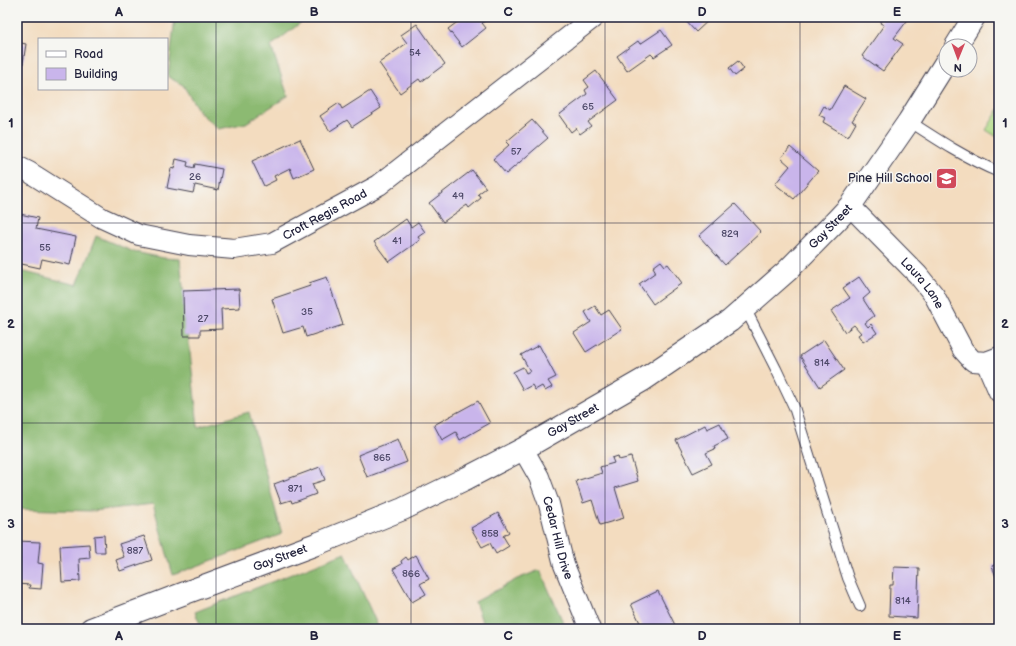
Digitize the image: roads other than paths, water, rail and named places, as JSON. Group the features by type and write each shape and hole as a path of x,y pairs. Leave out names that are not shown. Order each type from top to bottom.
{"street":[{"name":"Croft Regis Road","path":"17,166 102,218 139,234 189,245 234,249 272,243 379,185 594,17"},
{"path":"961,38 974,17"},
{"name":"Gay Street","path":"91,629 169,598 319,543 389,514 467,478 523,449 643,380 730,321 787,271 850,206 909,121 938,75"},
{"name":"Laura Lane","path":"850,206 918,275 934,295 963,350 973,361 992,360 999,392"},
{"name":"Cedar Hill Drive","path":"523,449 542,483 549,504 564,565 590,629"}],"lane":[{"path":"909,121 953,150 999,172"},
{"path":"745,308 794,407 848,578 860,606"}],"place":[{"name":"Pine Hill School","path":"947,178"}]}
